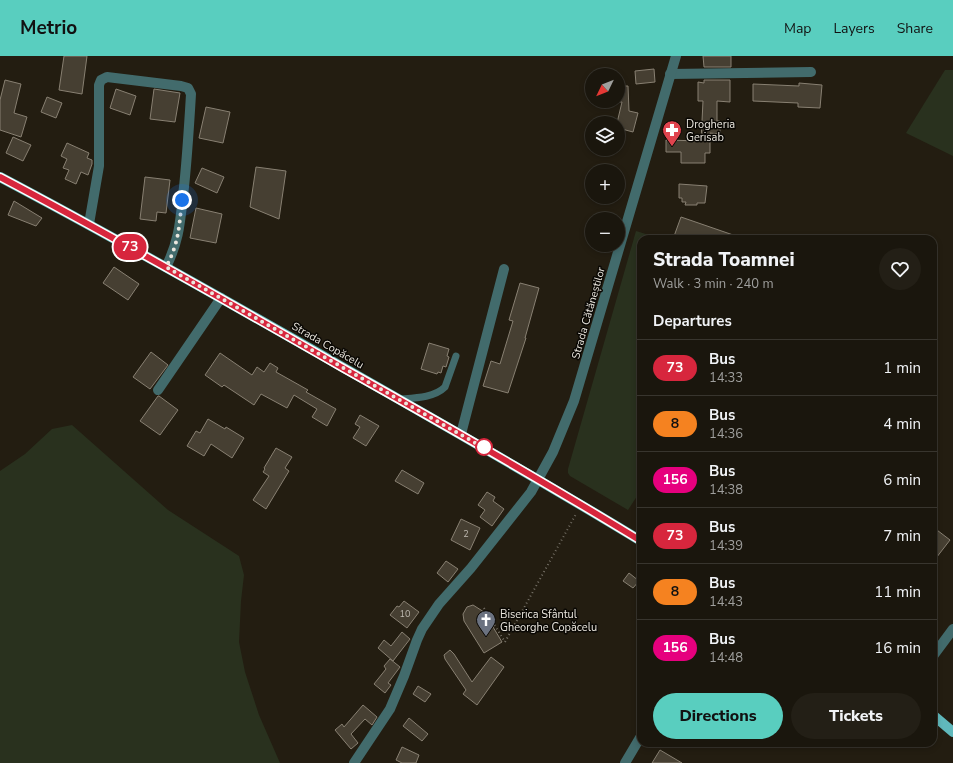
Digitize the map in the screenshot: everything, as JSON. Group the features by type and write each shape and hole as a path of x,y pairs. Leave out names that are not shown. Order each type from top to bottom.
{"main road":[{"name":"Strada Copăcelu","path":"0,177 89,224 400,399 637,539"},
{"path":"937,718 953,732"}],"street":[{"name":"Strada Cătăneștilor","path":"354,763 390,709 422,629 439,604 476,562 531,492 553,452 574,401 676,56"},
{"path":"670,74 811,72"},
{"path":"89,224 99,166 99,85 101,80 106,77 188,88 191,94 186,174 178,240 166,267"},
{"path":"460,434 504,269"},
{"path":"158,390 221,298"},
{"path":"937,651 953,629"},
{"path":"625,763 637,743"}],"lane":[{"path":"400,399 416,398 441,391 445,387 456,356"}],"path":[{"path":"484,608 505,642 582,505"}],"green space":[{"path":"945,70 953,70 953,156 906,133"},
{"path":"636,231 649,235 637,235 637,496 628,510 570,476 568,469"},
{"path":"72,425 168,510 239,556 244,575 239,642 245,672 259,715 280,763 0,763 0,471 25,454 52,429"}],"building":[{"path":"64,56 87,56 82,94 59,90"},
{"path":"703,56 731,56 731,67 704,67"},
{"path":"654,69 655,82 636,84 635,71"},
{"path":"5,80 21,84 14,113 27,117 21,137 0,130 0,100"},
{"path":"704,80 730,80 730,102 717,101 717,121 720,121 720,134 710,133 710,153 705,153 705,163 681,163 681,152 666,152 666,140 701,141 703,101 698,101 698,82 704,83"},
{"path":"799,83 822,85 820,108 798,107 798,103 753,101 753,84 799,86"},
{"path":"625,86 628,86 629,111 638,113 633,132 625,130 625,116 619,116 621,108 625,108"},
{"path":"116,89 136,96 130,115 110,108"},
{"path":"154,89 180,93 175,122 150,119"},
{"path":"47,97 62,103 56,118 41,112"},
{"path":"206,107 230,112 223,143 199,138"},
{"path":"13,137 31,145 23,161 6,153"},
{"path":"67,143 89,153 87,158 92,160 88,175 81,172 76,184 65,179 69,170 63,168 67,159 61,156"},
{"path":"256,167 286,171 279,219 250,207"},
{"path":"202,168 224,177 217,193 195,183"},
{"path":"145,177 170,180 166,213 157,212 156,221 140,219"},
{"path":"679,184 707,186 705,203 685,205 686,202 682,202 682,198 679,198"},
{"path":"14,201 42,218 36,226 8,215"},
{"path":"196,208 222,214 216,243 190,238"},
{"path":"681,217 733,235 674,235"},
{"path":"114,267 139,284 128,300 103,283"},
{"path":"520,283 539,288 526,338 508,393 483,386 491,361 500,364 513,321 509,320"},
{"path":"429,343 449,349 447,356 449,357 446,367 443,366 441,373 438,372 437,374 421,369"},
{"path":"151,352 168,365 150,389 133,377"},
{"path":"220,353 252,375 257,367 264,372 270,363 278,368 276,372 308,390 306,392 336,409 327,426 312,417 317,409 294,395 287,408 261,394 254,405 224,385 222,387 205,375"},
{"path":"158,396 178,410 160,435 140,421"},
{"path":"360,415 379,426 366,446 353,438 360,427 355,424"},
{"path":"208,419 225,429 226,427 244,438 232,458 211,444 204,456 187,446 196,431 200,433"},
{"path":"276,448 292,457 285,468 289,471 266,509 253,500 269,476 263,472 265,469 264,468"},
{"path":"402,470 424,483 418,494 395,481"},
{"path":"487,492 495,497 493,501 504,509 492,526 480,517 485,510 478,505"},
{"path":"461,519 480,528 470,550 451,540"},
{"path":"937,530 950,540 937,557"},
{"path":"446,561 458,569 448,582 437,573"},
{"path":"629,573 637,579 637,583 633,588 623,581"},
{"path":"404,601 419,612 407,628 390,615 397,606 399,607"},
{"path":"473,605 484,612 502,642 484,653 464,621 463,614 467,607"},
{"path":"402,632 410,639 393,661 378,648 384,640 391,646"},
{"path":"450,650 472,682 491,657 504,667 477,705 463,694 466,690 445,659 444,655"},
{"path":"390,659 400,667 388,683 391,685 385,693 374,684 386,669 384,666"},
{"path":"418,686 431,694 425,702 413,694"},
{"path":"363,705 377,717 372,725 365,719 351,734 358,743 351,749 335,730 342,724 344,727"},
{"path":"409,718 428,734 422,741 403,726"},
{"path":"402,747 419,755 416,763 402,763 396,760"},
{"path":"660,750 682,763 652,763"}],"bus line":[{"name":"73","path":"0,177 166,267 460,434 637,539"}],"place":[{"name":"Drogheria Gerisab","path":"672,147"},
{"name":"Biserica Sfântul Gheorghe Copăcelu","path":"486,637"}],"route":[{"path":"182,200 178,240 166,267 486,449 484,447"}]}
